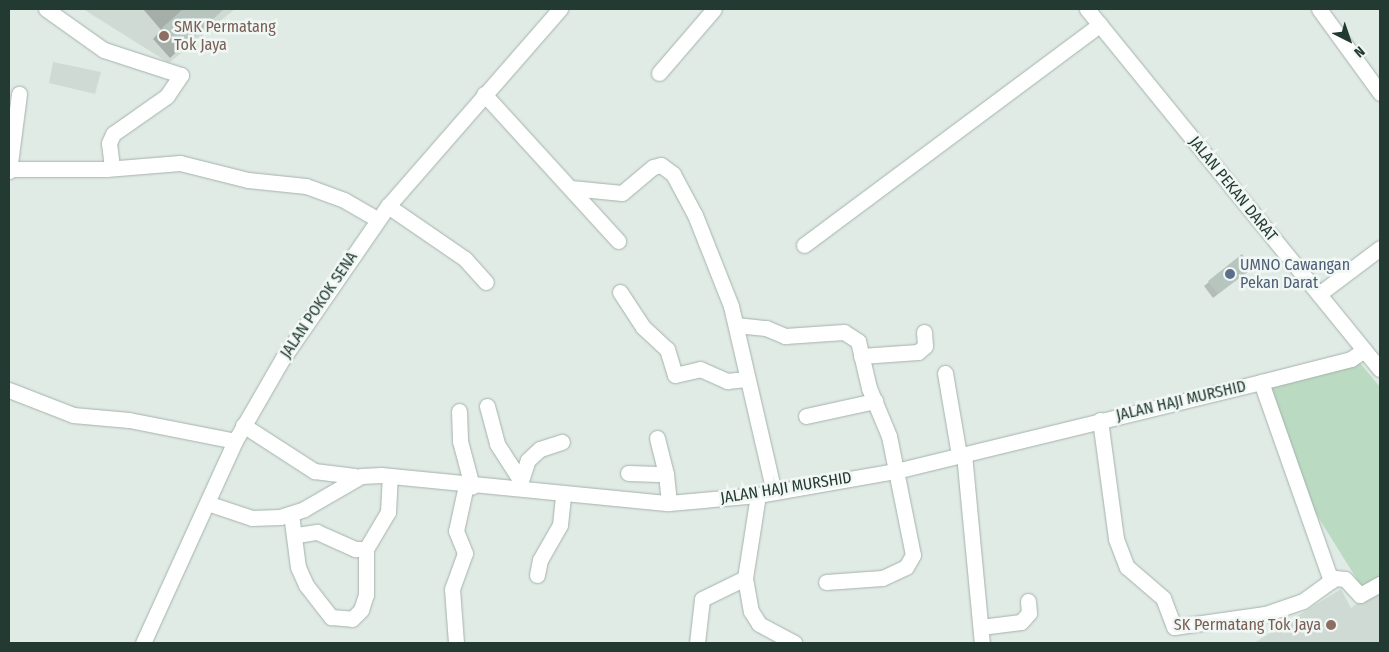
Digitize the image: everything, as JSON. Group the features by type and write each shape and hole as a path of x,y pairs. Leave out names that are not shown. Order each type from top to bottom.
{"street":[{"path":"46,9 104,50 181,75 167,96 113,134 109,143 112,168"},
{"name":"JALAN POKOK SENA","path":"143,643 235,441 283,358 388,206 560,9"},
{"path":"659,73 714,9"},
{"name":"JALAN PEKAN DARAT","path":"1087,9 1319,294 1374,358"},
{"path":"1319,9 1380,93"},
{"path":"804,245 1100,24"},
{"path":"20,94 9,170 112,168 180,163 248,180 306,186 344,200 378,220"},
{"path":"484,94 618,241"},
{"path":"571,188 622,193 653,167 662,165 674,174 719,273 736,325 746,379 774,492"},
{"path":"388,206 465,259 486,282"},
{"path":"1319,294 1380,248"},
{"path":"620,292 643,327 668,349 676,375 700,369 726,381 746,379"},
{"path":"736,325 766,328 785,336 844,332 855,336 896,471 911,562 882,578 826,582"},
{"path":"862,356 918,352 925,346 924,332"},
{"name":"JALAN HAJI MURSHID","path":"207,504 252,518 291,514 361,476 390,476 469,485 519,484 563,496 669,503 758,495 896,471 1351,359 1374,358"},
{"path":"945,373 961,454 982,643"},
{"path":"1261,382 1331,581"},
{"path":"9,385 9,390 73,415 129,420 235,441"},
{"path":"806,416 876,401"},
{"path":"486,406 497,444 519,484"},
{"path":"456,643 452,589 465,553 456,531 469,485 460,440 459,410"},
{"path":"1100,420 1116,539 1127,567 1163,598 1174,627 1266,614 1303,601 1331,581 1345,579 1360,595 1380,584"},
{"path":"243,425 314,471 338,477 361,476"},
{"path":"657,438 666,474 669,503"},
{"path":"519,484 540,449 562,442"},
{"path":"628,472 666,474"},
{"path":"291,514 296,535 298,567 306,585 331,617 343,621 361,610 366,595 366,549 388,512 390,476"},
{"path":"758,495 745,578 754,619 794,643"},
{"path":"537,575 540,560 560,525 563,496"},
{"path":"296,535 317,532 355,549 366,549"},
{"path":"697,643 702,599 745,578"},
{"path":"981,627 1021,622 1028,614 1028,601"}],"shaded area":[{"name":"SMK Permatang Tok Jaya","path":"83,9 235,9 169,63"},
{"path":"53,62 101,72 95,94 49,83"},
{"name":"SK Permatang Tok Jaya","path":"1380,586 1380,643 1254,643 1341,589 1351,608"}],"green space":[{"path":"1360,363 1380,387 1380,576 1363,589 1313,509 1268,388"}],"building":[{"path":"183,9 224,9 181,49 162,28"},
{"name":"UMNO Cawangan Pekan Darat","path":"1242,254 1253,268 1218,294 1208,281"}],"place":[{"name":"SMK Permatang Tok Jaya","path":"164,36"},
{"name":"UMNO Cawangan Pekan Darat","path":"1230,274"},
{"name":"SK Permatang Tok Jaya","path":"1331,625"}]}
